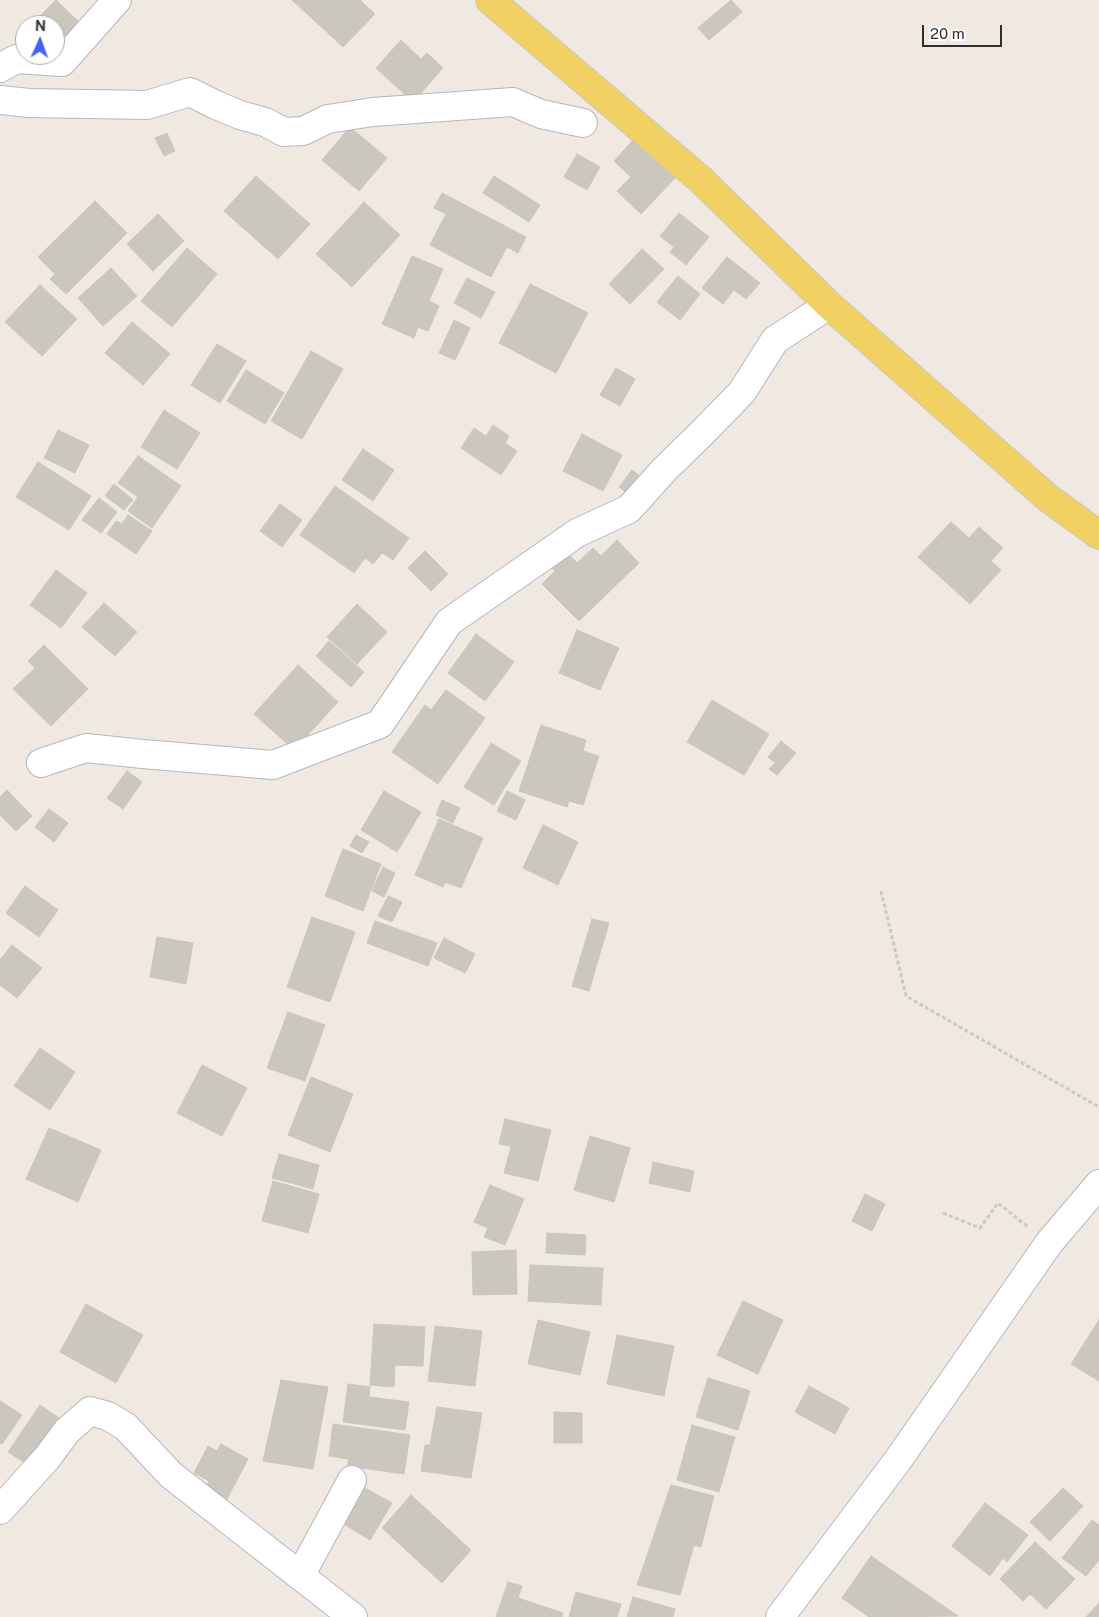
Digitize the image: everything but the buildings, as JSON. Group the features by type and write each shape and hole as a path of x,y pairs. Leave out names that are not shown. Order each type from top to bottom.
{"main road":[{"path":"490,0 701,180 828,305 1048,498 1099,535"}],"street":[{"path":"0,68 16,59 62,62 117,0"},
{"path":"0,100 29,103 147,106 190,92 216,105 240,115 265,122 284,132 303,131 328,119 373,112 513,102 542,114 583,123"},
{"path":"41,763 86,748 273,765 380,724 449,622 577,533 629,509 665,469 742,392 775,340 828,305"},
{"path":"780,1617 898,1460 1049,1244 1099,1184"},
{"path":"0,1510 47,1458 68,1431 90,1411 108,1416 126,1427 171,1475 353,1617"},
{"path":"300,1576 352,1480"}],"path":[{"path":"881,891 906,996 1099,1107"},
{"path":"943,1213 980,1228 998,1203 1049,1244"}]}
